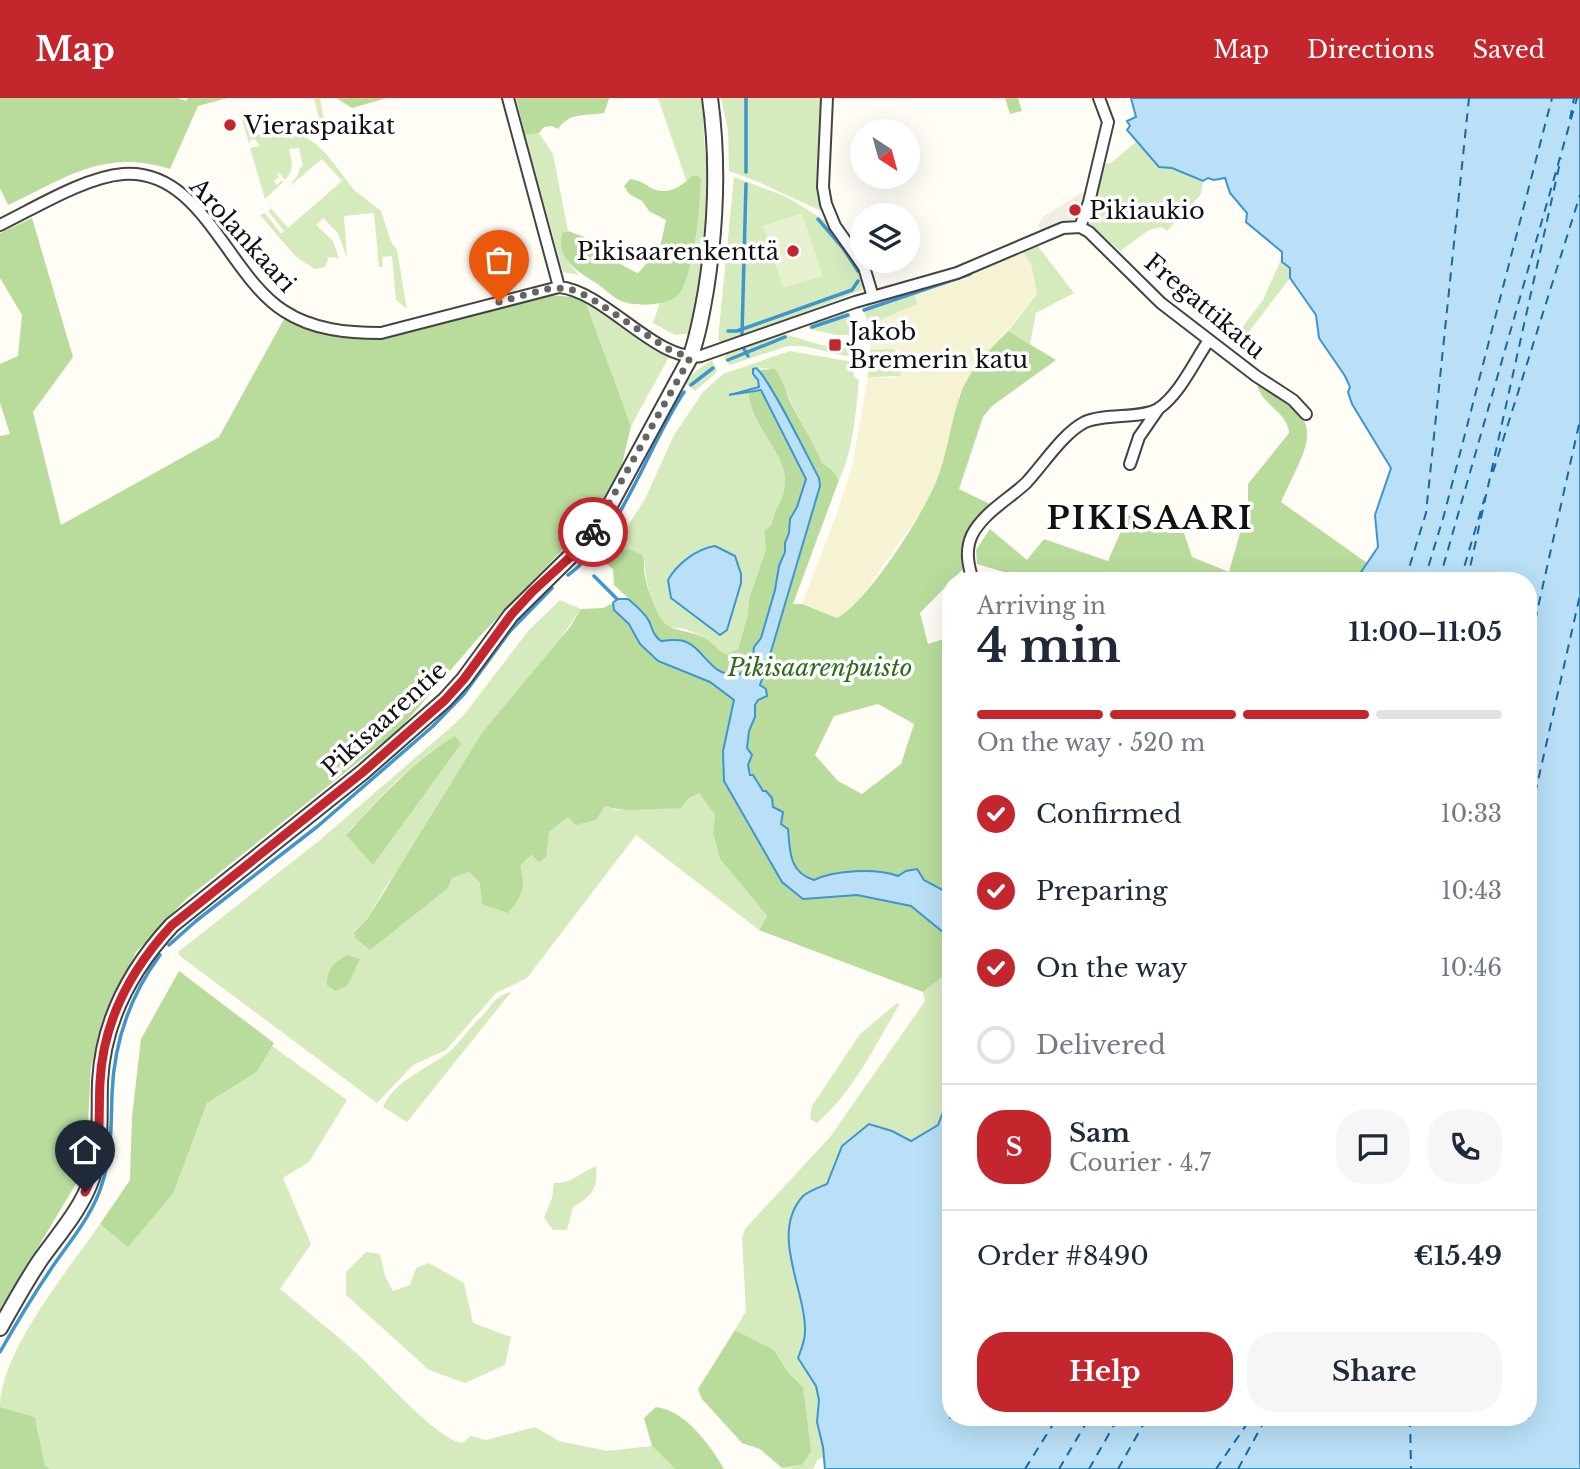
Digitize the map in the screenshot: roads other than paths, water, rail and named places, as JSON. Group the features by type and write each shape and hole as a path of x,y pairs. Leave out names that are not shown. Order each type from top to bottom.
{"street":[{"path":"509,98 559,287 577,290 635,329 674,352 690,358 982,264 1063,228 1080,227 1089,202 1108,122 1099,98"},
{"name":"Pikisaarentie","path":"0,1328 32,1272 75,1210 91,1181 98,1150 100,1079 107,1039 125,988 147,953 172,925 363,772 445,700 464,679 511,615 589,538 601,520 690,358 697,338 715,208 716,157 710,98"},
{"path":"827,98 823,175 826,204 835,226 864,267 873,297"},
{"name":"Arolankaari","path":"0,225 93,181 126,174 154,178 169,184 189,200 248,278 274,304 286,313 330,330 356,333 382,333 559,287"},
{"name":"Fregattikatu","path":"1080,227 1089,232 1161,303 1293,400 1306,414"},
{"path":"1129,464 1146,425 1172,394 1209,340"},
{"path":"971,572 968,552 974,530 1026,482 1076,428 1088,421 1150,412 1161,407"}],"water":[{"path":"1131,98 1580,98 1580,1469 825,1469 817,1422 819,1400 816,1386 798,1358 805,1332 789,1244 793,1211 803,1196 827,1184 842,1146 869,1124 892,1131 911,1141 938,1125 942,1115 942,1426 1537,1426 1537,572 1361,572 1378,547 1375,515 1391,468 1352,404 1348,392 1350,387 1345,376 1319,338 1316,315 1290,278 1290,268 1282,262 1282,252 1246,222 1247,213 1230,193 1225,178 1208,178 1203,181 1172,168 1159,167 1127,130 1130,126 1127,121 1136,117"},
{"path":"756,368 762,374 770,386 819,478 820,486 760,685 766,689 767,696 758,700 755,705 755,717 749,731 747,748 752,755 748,765 750,775 753,775 763,791 772,798 773,807 783,812 781,824 788,829 792,860 800,872 814,880 856,871 898,876 917,869 924,880 942,890 942,931 911,906 857,895 803,899 782,882 724,781 723,751 734,700 710,682 658,661 640,644 629,624 614,610 613,603 617,599 628,599 645,615 661,641 684,641 721,672 739,675 753,656 775,590 790,519 806,479 761,390 729,395 759,387 753,369"},
{"path":"715,546 735,556 741,574 741,583 727,630 720,635 671,598 668,580 676,568 688,558"}],"waterway":[{"path":"746,98 746,172"},
{"path":"742,335 746,184"},
{"path":"818,219 850,259"},
{"path":"864,310 970,274"},
{"path":"728,331 737,331 852,290 858,281"},
{"path":"812,327 848,315"},
{"path":"728,360 785,337"},
{"path":"744,349 748,356"},
{"path":"691,385 713,368"},
{"path":"568,575 587,558 618,515 684,392"},
{"path":"594,576 617,599"},
{"path":"169,945 318,826 432,727 464,694 510,631 552,588"},
{"path":"0,1352 98,1195 109,1151 113,1075 120,1038 140,987 160,955"}],"place":[{"name":"Vieraspaikat","path":"230,125"},
{"name":"Pikiaukio","path":"1075,210"},
{"name":"Pikisaarenkenttä","path":"793,251"},
{"name":"Jakob Bremerin katu","path":"835,345"}],"district":[{"name":"PIKISAARI","path":"1150,518"}],"park label":[{"name":"Pikisaarenpuisto","path":"820,667"}]}
